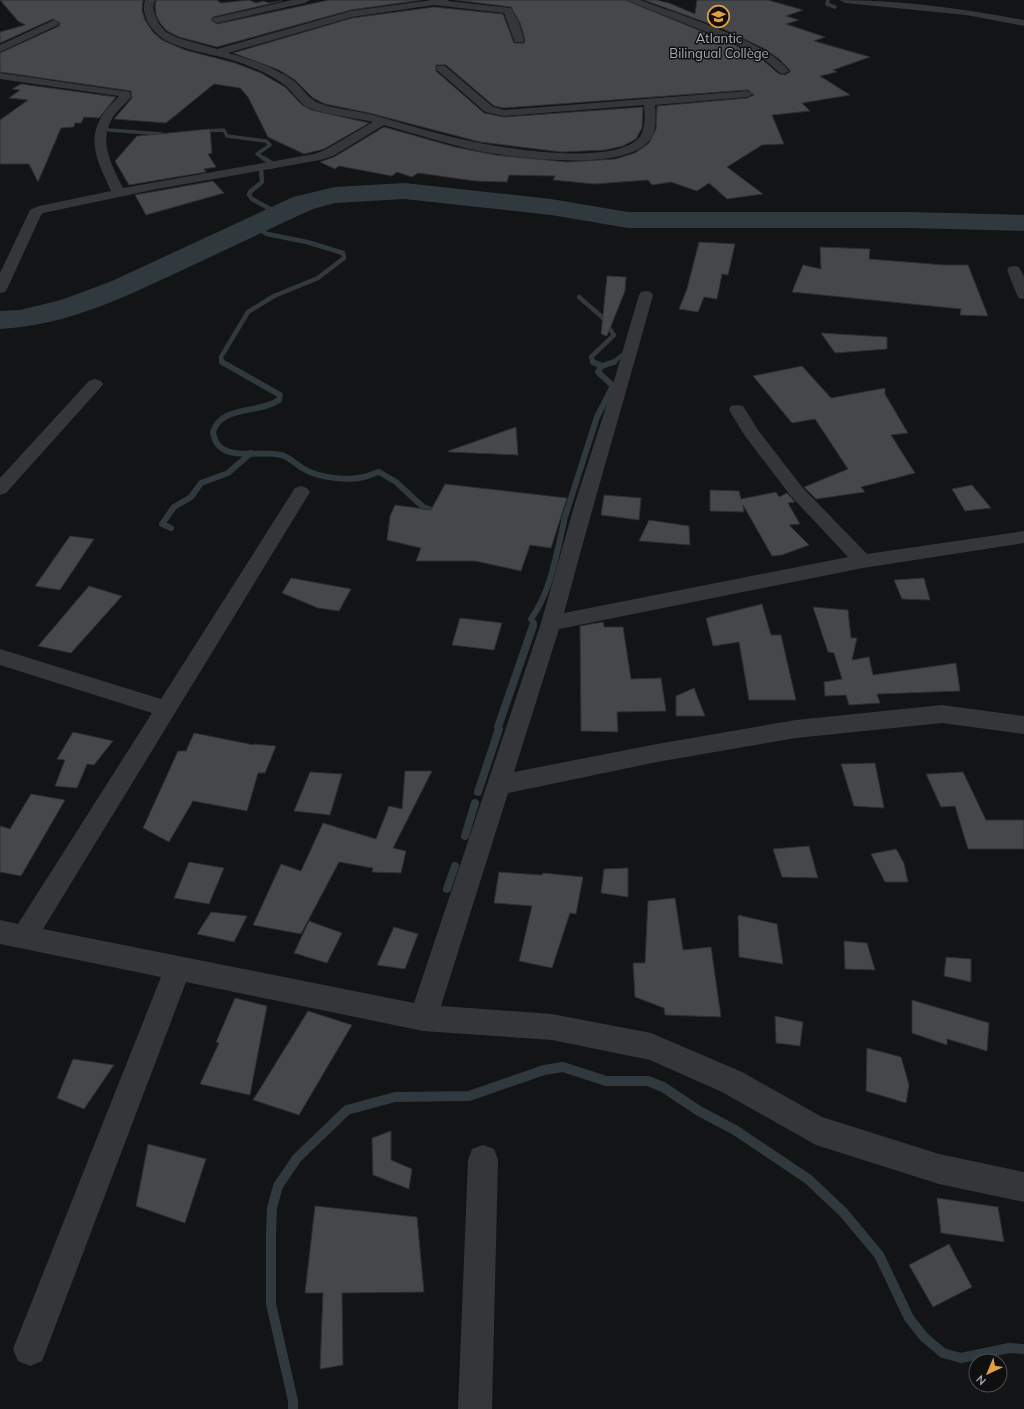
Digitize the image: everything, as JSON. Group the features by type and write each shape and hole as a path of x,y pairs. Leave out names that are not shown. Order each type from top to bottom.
{"street":[{"path":"150,0 148,7 150,16 154,25 162,34 174,40 251,63 276,74 292,84 307,102 317,107 351,113 479,147 538,155 586,157 615,154 633,148 644,140 651,121 649,102"},
{"path":"217,20 304,0"},
{"path":"631,0 738,41 769,58 784,71"},
{"path":"846,0 966,12 1024,23"},
{"path":"216,53 351,14 403,8 440,1 508,10 514,23 518,40"},
{"path":"1009,19 1024,11"},
{"path":"0,49 54,23"},
{"path":"441,68 489,110 495,113 504,114 747,94"},
{"path":"0,76 126,94 111,112 99,139 99,149 119,193"},
{"path":"0,289 35,213 39,210 261,166 303,160 329,153 382,122"},
{"path":"1014,270 1024,295"},
{"path":"423,1018 551,623 584,503 617,398 646,295"},
{"path":"0,489 95,384"},
{"path":"737,410 751,432 796,491 863,561"},
{"path":"301,492 166,709 12,934 423,1018 552,1027 651,1047 732,1082 816,1130 939,1168 1024,1187"},
{"path":"551,623 863,561 1024,537"},
{"path":"0,657 166,709"},
{"path":"498,785 657,753 796,729 942,714 1024,725"},
{"path":"30,1349 178,968"},
{"path":"475,1409 483,1160"}],"building":[{"path":"0,0 143,0 142,10 145,20 153,32 162,40 185,50 235,63 261,73 285,87 302,105 312,110 369,123 324,149 304,154 268,137 248,97 240,88 214,84 166,123 114,119 132,98 131,91 0,72 0,53 59,26 60,23 53,19 0,43 0,32 25,25 18,21"},
{"path":"156,0 217,0 221,3 249,0 256,3 264,1 268,3 282,1 213,17 211,20 217,24 329,0 421,0 351,10 217,47 179,37 167,31 160,23 156,15"},
{"path":"455,0 625,0 733,44 764,61 779,74 785,75 790,72 790,70 779,59 763,48 721,28 644,0 656,0 669,3 695,14 697,0 768,0 803,10 786,16 799,20 786,24 825,37 814,41 870,57 833,70 837,72 820,76 850,95 802,103 810,111 772,115 784,144 762,145 727,167 763,194 727,199 709,183 697,191 671,182 652,185 648,180 594,184 553,180 555,176 509,175 507,182 475,181 418,173 412,177 397,172 392,176 339,166 335,169 320,162 334,157 384,127 455,147 496,155 567,162 615,159 635,153 649,143 656,129 657,106 747,98 754,95 748,90 504,108 494,106 446,65 436,65 436,71 484,113 504,117 643,107 642,128 636,139 623,146 605,150 561,152 480,142 369,113 325,104 313,98 295,80 279,70 233,53 352,18 434,7 503,14 514,43 524,43 525,40 520,23 511,7"},
{"path":"21,84 116,97 99,118 84,117 81,123 75,123 74,127 61,128 38,182 29,164 0,164 0,120 28,100 9,98 20,90 12,89"},
{"path":"210,129 212,153 208,154 216,167 204,169 206,172 129,185 115,161 137,136"},
{"path":"213,181 224,193 146,215 135,195"},
{"path":"699,242 735,244 728,275 722,274 717,299 704,297 698,312 679,309 687,289"},
{"path":"820,247 870,249 869,259 944,265 968,265 988,316 960,315 961,309 792,292 803,265 821,269"},
{"path":"607,276 626,277 625,291 607,336 601,334"},
{"path":"821,333 887,337 887,349 835,353"},
{"path":"802,366 831,398 885,388 885,394 908,433 891,435 915,473 861,487 865,492 816,499 804,487 848,469 815,419 792,423 753,376"},
{"path":"516,427 518,455 448,451"},
{"path":"445,484 567,498 551,548 530,545 521,571 475,561 416,561 421,548 387,540 390,516 395,505 431,510"},
{"path":"972,485 991,508 965,511 952,489"},
{"path":"710,490 739,491 741,499 776,492 779,497 787,493 795,502 788,503 800,524 789,525 809,545 782,555 772,556 743,505 744,512 710,511"},
{"path":"604,495 641,498 639,520 601,515"},
{"path":"649,520 689,526 690,545 639,541"},
{"path":"70,536 94,539 60,590 35,586"},
{"path":"291,578 351,589 339,611 318,608 282,593"},
{"path":"924,578 930,600 902,599 894,580"},
{"path":"89,586 122,596 71,653 38,646"},
{"path":"762,604 771,635 781,635 796,700 749,700 739,642 713,646 706,618"},
{"path":"813,607 848,610 851,638 857,638 852,660 869,657 873,675 956,663 960,691 877,694 880,703 849,705 846,695 825,696 824,682 842,679 834,653 828,652"},
{"path":"460,618 502,623 494,650 452,645"},
{"path":"603,622 604,627 623,627 631,679 661,678 666,711 617,712 618,732 581,731 580,626"},
{"path":"694,688 705,716 676,716 676,696"},
{"path":"73,732 113,741 94,765 87,764 77,788 55,786 65,760 57,759"},
{"path":"194,733 254,745 276,746 265,773 258,773 247,811 193,801 169,842 143,828 178,751 186,751"},
{"path":"875,763 884,808 854,806 841,764"},
{"path":"405,771 432,771 393,848 406,851 401,873 372,872 373,868 339,862 301,934 253,925 281,864 301,871 323,823 376,839 389,806 402,809"},
{"path":"310,772 342,774 330,815 294,811"},
{"path":"963,772 986,820 1024,820 1024,849 968,849 955,806 941,807 926,774"},
{"path":"31,794 65,800 21,876 0,872 0,826 10,829"},
{"path":"809,846 818,878 782,877 773,849"},
{"path":"896,849 904,863 908,882 885,882 871,854"},
{"path":"189,862 224,868 209,904 174,898"},
{"path":"628,868 628,897 601,893 604,869"},
{"path":"499,872 542,875 543,873 583,877 576,914 570,913 552,968 519,961 532,906 494,903"},
{"path":"675,898 683,950 711,947 721,1017 665,1015 664,1008 635,997 633,963 645,963 648,901"},
{"path":"211,912 247,916 234,942 197,934"},
{"path":"738,915 777,924 783,964 739,957"},
{"path":"309,921 342,933 327,963 294,953"},
{"path":"394,927 418,934 405,969 377,965"},
{"path":"844,941 867,943 875,970 845,969"},
{"path":"946,957 971,959 971,982 944,976"},
{"path":"235,998 267,1006 250,1095 200,1084 219,1043 216,1042"},
{"path":"912,1000 989,1023 987,1051 947,1039 947,1045 912,1033"},
{"path":"308,1011 352,1025 299,1115 253,1100"},
{"path":"775,1016 803,1022 800,1046 776,1043"},
{"path":"867,1048 901,1057 909,1085 906,1103 866,1091"},
{"path":"73,1059 114,1065 84,1109 57,1098"},
{"path":"391,1131 391,1160 412,1169 409,1189 373,1175 372,1138"},
{"path":"148,1144 206,1159 185,1223 136,1206"},
{"path":"937,1198 998,1207 1004,1242 941,1233"},
{"path":"315,1206 417,1217 424,1292 342,1293 343,1365 320,1369 323,1293 305,1293"},
{"path":"949,1244 972,1287 933,1307 909,1265"}],"waterway":[{"path":"828,0 827,4 835,7"},
{"path":"100,125 109,130 162,134"},
{"path":"202,131 224,130 227,136 266,141 270,145 257,154 265,159"},
{"path":"263,158 270,162 271,167"},
{"path":"261,170 262,182 250,192 249,195 252,199 279,214"},
{"path":"0,320 20,319 71,307 123,287 303,203 335,195 404,191 551,207 628,220 909,220 1024,223"},
{"path":"222,363 221,357 248,312 274,296 318,278 344,258 343,253 307,242 267,234 254,226"},
{"path":"579,297 602,317 614,335 591,357 594,362"},
{"path":"613,362 624,354"},
{"path":"222,362 280,395 279,400 271,404 232,414 217,423 213,432 216,442 222,449 240,454 250,454"},
{"path":"594,362 602,366 613,362"},
{"path":"564,520 597,417 613,386 598,372 601,367"},
{"path":"171,528 162,524 174,507 191,497 201,483 228,473 250,454"},
{"path":"250,454 281,455 287,457 310,472 325,477 350,479 366,477 379,472 396,482 423,507 437,512"},
{"path":"533,627 534,623 531,619 538,608 548,585 564,522"},
{"path":"478,792 499,729 498,727 533,626"},
{"path":"465,836 475,803"},
{"path":"447,889 455,866"},
{"path":"293,1409 293,1401 271,1304 271,1235 272,1208 278,1186 297,1158 347,1110 395,1097 469,1096 544,1070 563,1067 606,1081 648,1081 663,1087 699,1111 735,1130 808,1179 843,1212 879,1255 909,1318 924,1337 943,1353 961,1358 1009,1348 1024,1349"}],"place":[{"name":"Atlantic Bilingual Collège","path":"719,16"}]}
